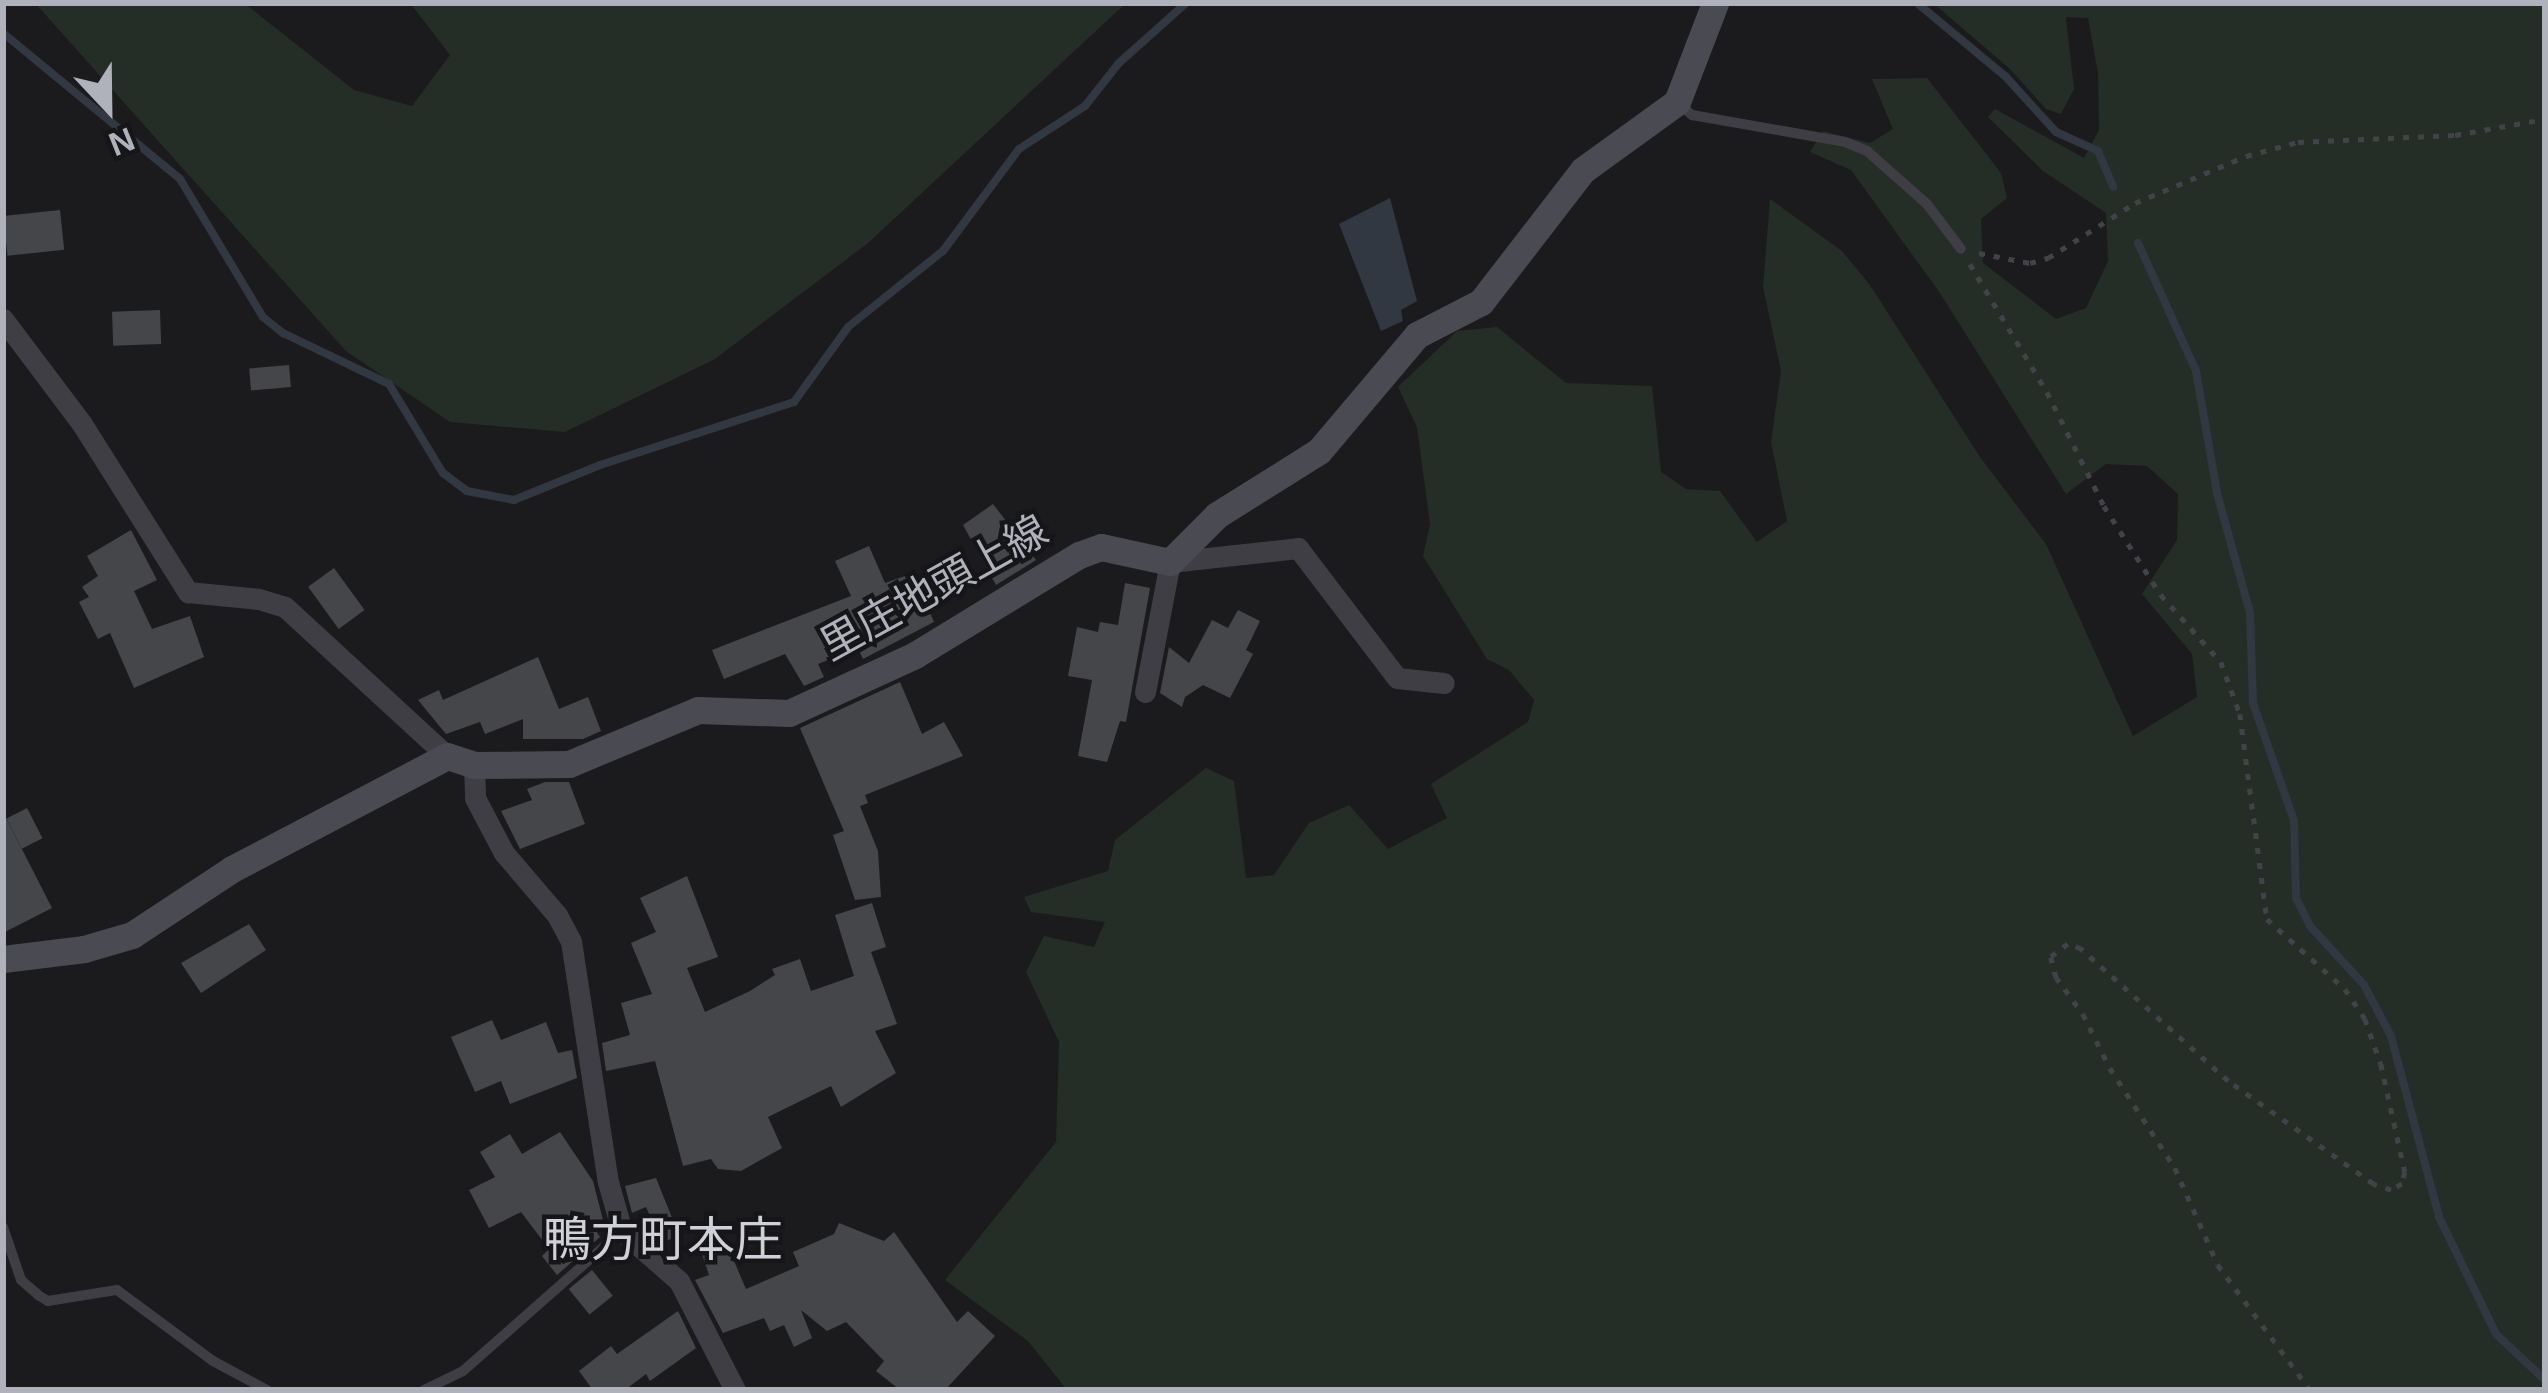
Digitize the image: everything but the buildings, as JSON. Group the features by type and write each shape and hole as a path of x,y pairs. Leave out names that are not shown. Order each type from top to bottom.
{"main road":[{"path":"1170,562 1217,515 1319,451 1417,334 1481,302 1583,170 1677,102 1715,3"},
{"name":"里庄地頭上線","path":"3,959 84,949 132,935 232,869 461,760 569,764 698,710 789,712 886,671 1079,554 1101,547 1170,562"}],"street":[{"path":"3,319 82,424 188,592 259,599 284,607 461,760 504,853 557,915 571,941 608,1182 622,1231 679,1281 735,1390"},
{"path":"1145,692 1170,562 1298,548 1397,678 1444,683"}],"lane":[{"path":"1677,102 1692,116 1845,142 1867,151 1927,204 1961,250"},
{"path":"3,1227 21,1280 38,1295 48,1300 117,1290 213,1361 267,1390"},
{"path":"424,1390 464,1371 622,1231"}],"path":[{"path":"1961,250 2030,263 2048,257 2135,203 2246,156 2298,142 2455,135 2545,119"},
{"path":"1961,250 2047,392 2104,506 2161,596 2221,662 2240,714 2267,919 2345,989 2365,1019 2381,1064 2405,1172 2402,1184 2390,1190 2373,1184 2228,1081 2081,949 2068,944 2051,957 2056,977 2175,1168 2218,1265 2310,1390"}],"shaded area":[{"path":"35,3 244,3 354,90 412,106 450,55 410,3 1126,3 868,243 715,359 565,432 450,422 346,351"},
{"path":"1933,3 2545,3 2545,1390 1067,1390 1028,1341 945,1280 1056,1142 1059,1042 1026,972 1044,936 1094,947 1105,922 1031,912 1024,897 1108,871 1115,840 1206,768 1234,781 1246,878 1274,875 1309,823 1349,805 1388,849 1447,818 1431,784 1528,722 1534,700 1509,670 1487,659 1423,556 1430,524 1417,427 1398,387 1457,331 1497,327 1566,383 1652,386 1661,472 1686,489 1720,491 1757,542 1787,521 1771,442 1781,371 1763,287 1770,199 1842,251 1870,285 1980,457 2046,544 2133,736 2197,697 2192,654 2142,594 2177,540 2178,494 2147,466 2106,464 2066,494 1940,293 1851,170 1810,152 1823,131 1870,143 1893,129 1872,79 1927,78 2001,173 2007,198 1981,219 1983,263 2056,319 2086,308 2108,261 2106,213 2043,171 1988,117 1995,109 2084,158 2099,130 2098,73 2088,18 2066,17 2074,89 2061,114 2046,109 2010,69"},
{"path":"1390,198 1417,301 1401,310 1403,321 1381,331 1339,224"}],"waterway":[{"path":"3,33 180,179 263,317 283,333 389,384 443,473 467,491 514,500 600,465 794,402 848,327 943,251 1019,149 1085,106 1119,63 1186,3"},
{"path":"1917,3 2006,77 2056,132 2098,151 2113,187"},
{"path":"2138,243 2196,371 2217,493 2250,613 2253,703 2294,821 2296,898 2310,926 2364,985 2391,1036 2439,1217 2496,1334 2545,1380"}],"district":[{"name":"鴨方町本庄","path":"663,1240"}]}
